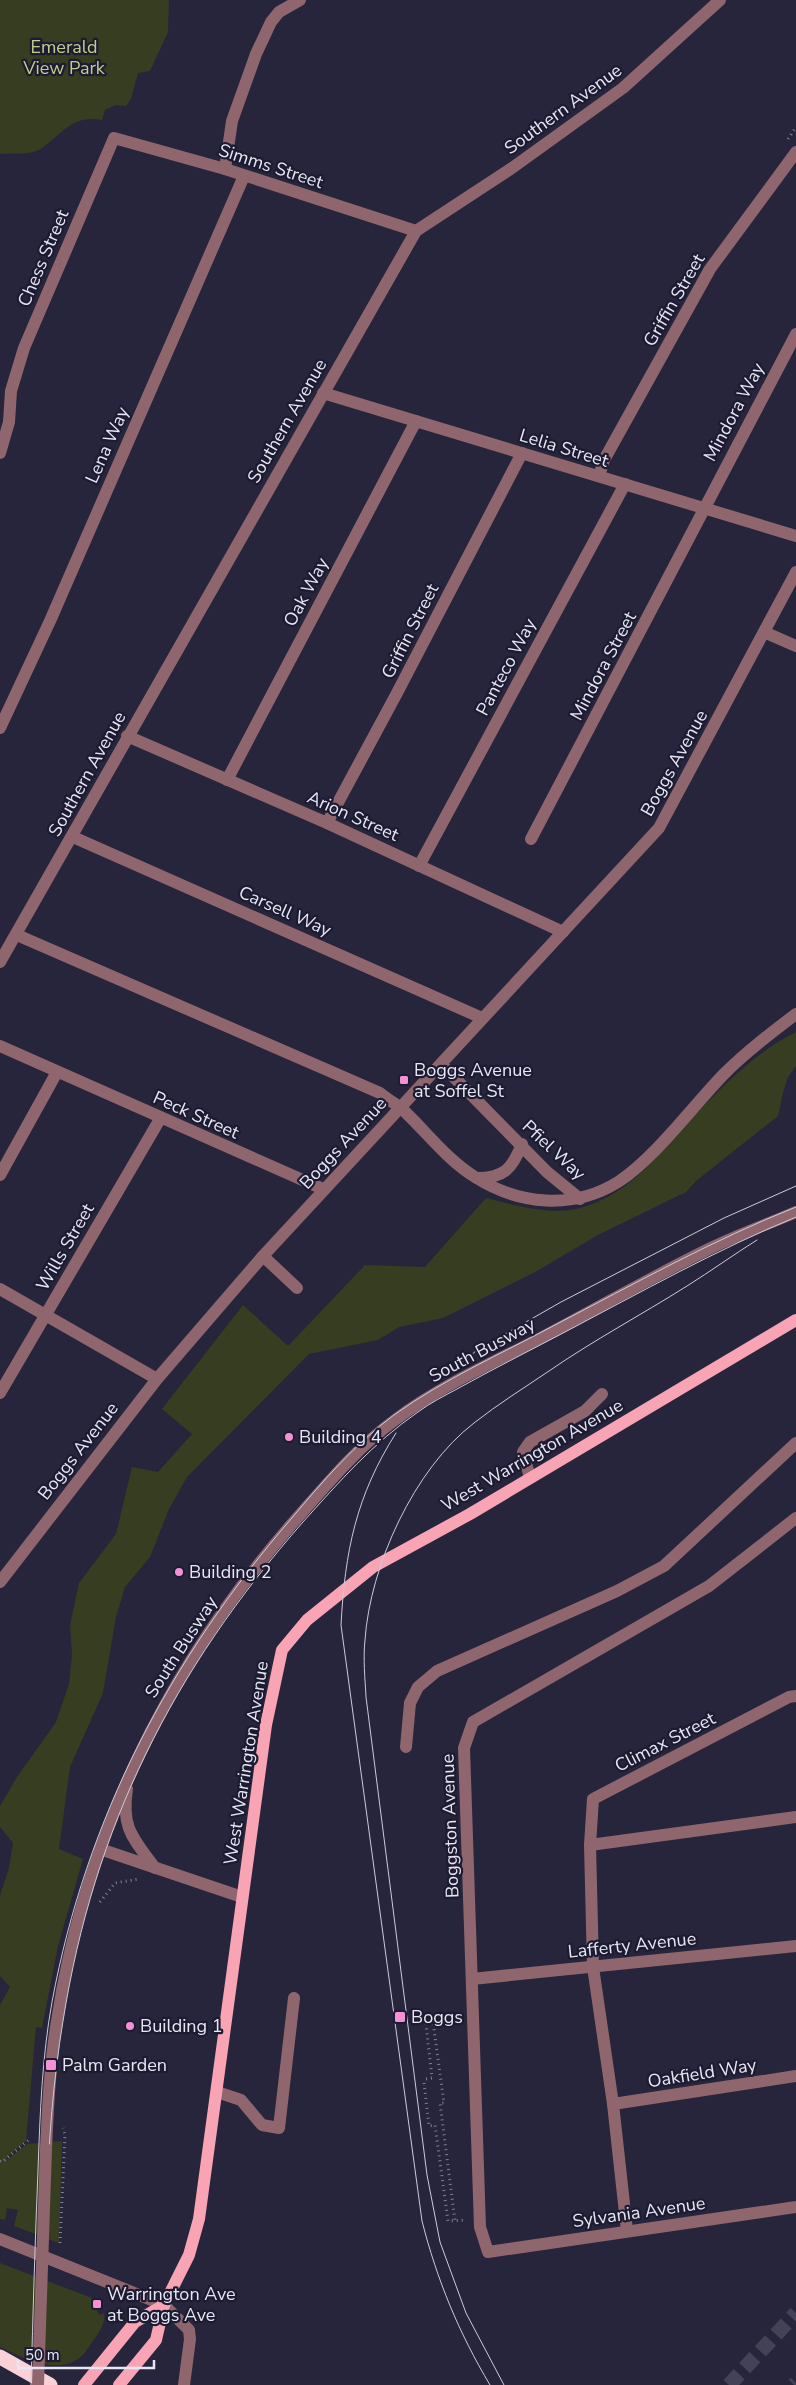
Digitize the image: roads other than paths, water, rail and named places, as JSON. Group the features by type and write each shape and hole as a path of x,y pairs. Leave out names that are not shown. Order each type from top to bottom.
{"highway":[{"path":"0,2357 50,2385"}],"main road":[{"name":"West Warrington Avenue","path":"119,2385 156,2340 164,2305 186,2264 199,2219 266,1725 282,1650 307,1620 372,1567 530,1478 796,1320"},
{"path":"84,2385 135,2322 164,2305"}],"street":[{"path":"224,169 232,121 256,54 271,22 278,12 300,0"},
{"name":"Southern Avenue","path":"0,962 73,837 127,736 416,231 512,168 623,88 720,0"},
{"name":"Simms Street","path":"114,138 224,169 416,231"},
{"name":"Chess Street","path":"0,453 9,422 11,391 24,348 114,138"},
{"name":"Griffin Street","path":"599,476 604,460 710,269 796,152"},
{"name":"Lena Way","path":"0,728 50,621 244,176"},
{"name":"Mindora Way","path":"706,509 711,493 796,334"},
{"name":"Lelia Street","path":"323,393 796,536"},
{"name":"Oak Way","path":"227,780 416,421"},
{"name":"Griffin Street","path":"327,823 522,453"},
{"name":"Panteco Way","path":"419,866 625,484"},
{"name":"Mindora Street","path":"531,839 706,509"},
{"name":"Boggs Avenue","path":"0,1582 157,1379 263,1256 323,1189 660,828 796,572"},
{"path":"764,632 796,646"},
{"name":"Arion Street","path":"127,736 327,823 563,932"},
{"name":"Carsell Way","path":"73,837 482,1018"},
{"path":"16,935 380,1092 400,1108 458,1165 476,1178 510,1195 543,1202 580,1199 618,1182 653,1152 725,1073 796,1014"},
{"name":"Peck Street","path":"0,1046 160,1119 323,1189"},
{"name":"Pfiel Way","path":"440,1064 522,1144 547,1172 580,1199"},
{"path":"0,1175 56,1072"},
{"name":"Wills Street","path":"0,1393 160,1119"},
{"path":"476,1178 493,1178 509,1169 522,1144"},
{"name":"South Busway","path":"38,2385 48,2107 56,2020 75,1932 100,1849 129,1774 151,1728 178,1682 238,1592 273,1547 351,1456 388,1425 454,1383 713,1247 796,1212"},
{"path":"263,1256 297,1288"},
{"path":"0,1289 157,1379"},
{"path":"530,1478 523,1452 530,1442 584,1410 602,1394"},
{"path":"406,1747 410,1703 418,1687 437,1671 617,1592 664,1566 796,1443"},
{"name":"Boggston Avenue","path":"488,2252 480,2228 464,1748 473,1722 709,1586 796,1518"},
{"name":"Climax Street","path":"590,1845 593,1799 789,1697 796,1696"},
{"path":"129,1774 125,1802 125,1821 135,1841 155,1868"},
{"path":"627,2231 613,2104 593,1967 590,1845 796,1817"},
{"path":"100,1849 242,1896"},
{"name":"Lafferty Avenue","path":"472,1979 796,1946"},
{"path":"217,2092 241,2100 262,2125 279,2128 294,1998"},
{"name":"Oakfield Way","path":"613,2104 796,2076"},
{"name":"Sylvania Avenue","path":"488,2252 796,2207"},
{"path":"0,2239 164,2305 189,2330 190,2339 184,2385"}],"tunnel":[{"path":"729,2385 796,2313"}],"tram line":[{"path":"446,1377 477,1350 561,1302 724,1218 796,1186"},
{"path":"31,2385 42,2086 52,2002 67,1934 87,1869 111,1805 139,1744 171,1685 207,1628 247,1572 315,1491 352,1451 394,1415 453,1378 644,1278 704,1248 796,1207"},
{"path":"42,2385 46,2203 52,2111 63,2021 77,1950 95,1882 118,1816 146,1754 178,1694 215,1635 257,1578 330,1492 371,1450 418,1412 484,1374 679,1272 737,1243 796,1217"},
{"path":"504,2385 466,2313 440,2242 427,2175 366,1697 364,1654 369,1611 376,1581 399,1521 414,1492 452,1442 492,1409 600,1338 687,1286 757,1240"},
{"path":"396,1433 371,1479 355,1525 346,1573 341,1625 422,2221 450,2306 468,2346 490,2385"}],"place":[{"name":"Boggs Avenue at Soffel St","path":"404,1080"},
{"name":"Building 4","path":"289,1437"},
{"name":"Building 2","path":"179,1572"},
{"name":"Boggs","path":"400,2017"},
{"name":"Building 1","path":"130,2026"},
{"name":"Palm Garden","path":"51,2065"},
{"name":"Warrington Ave at Boggs Ave","path":"97,2304"}],"park label":[{"name":"Emerald View Park","path":"64,57"}]}
